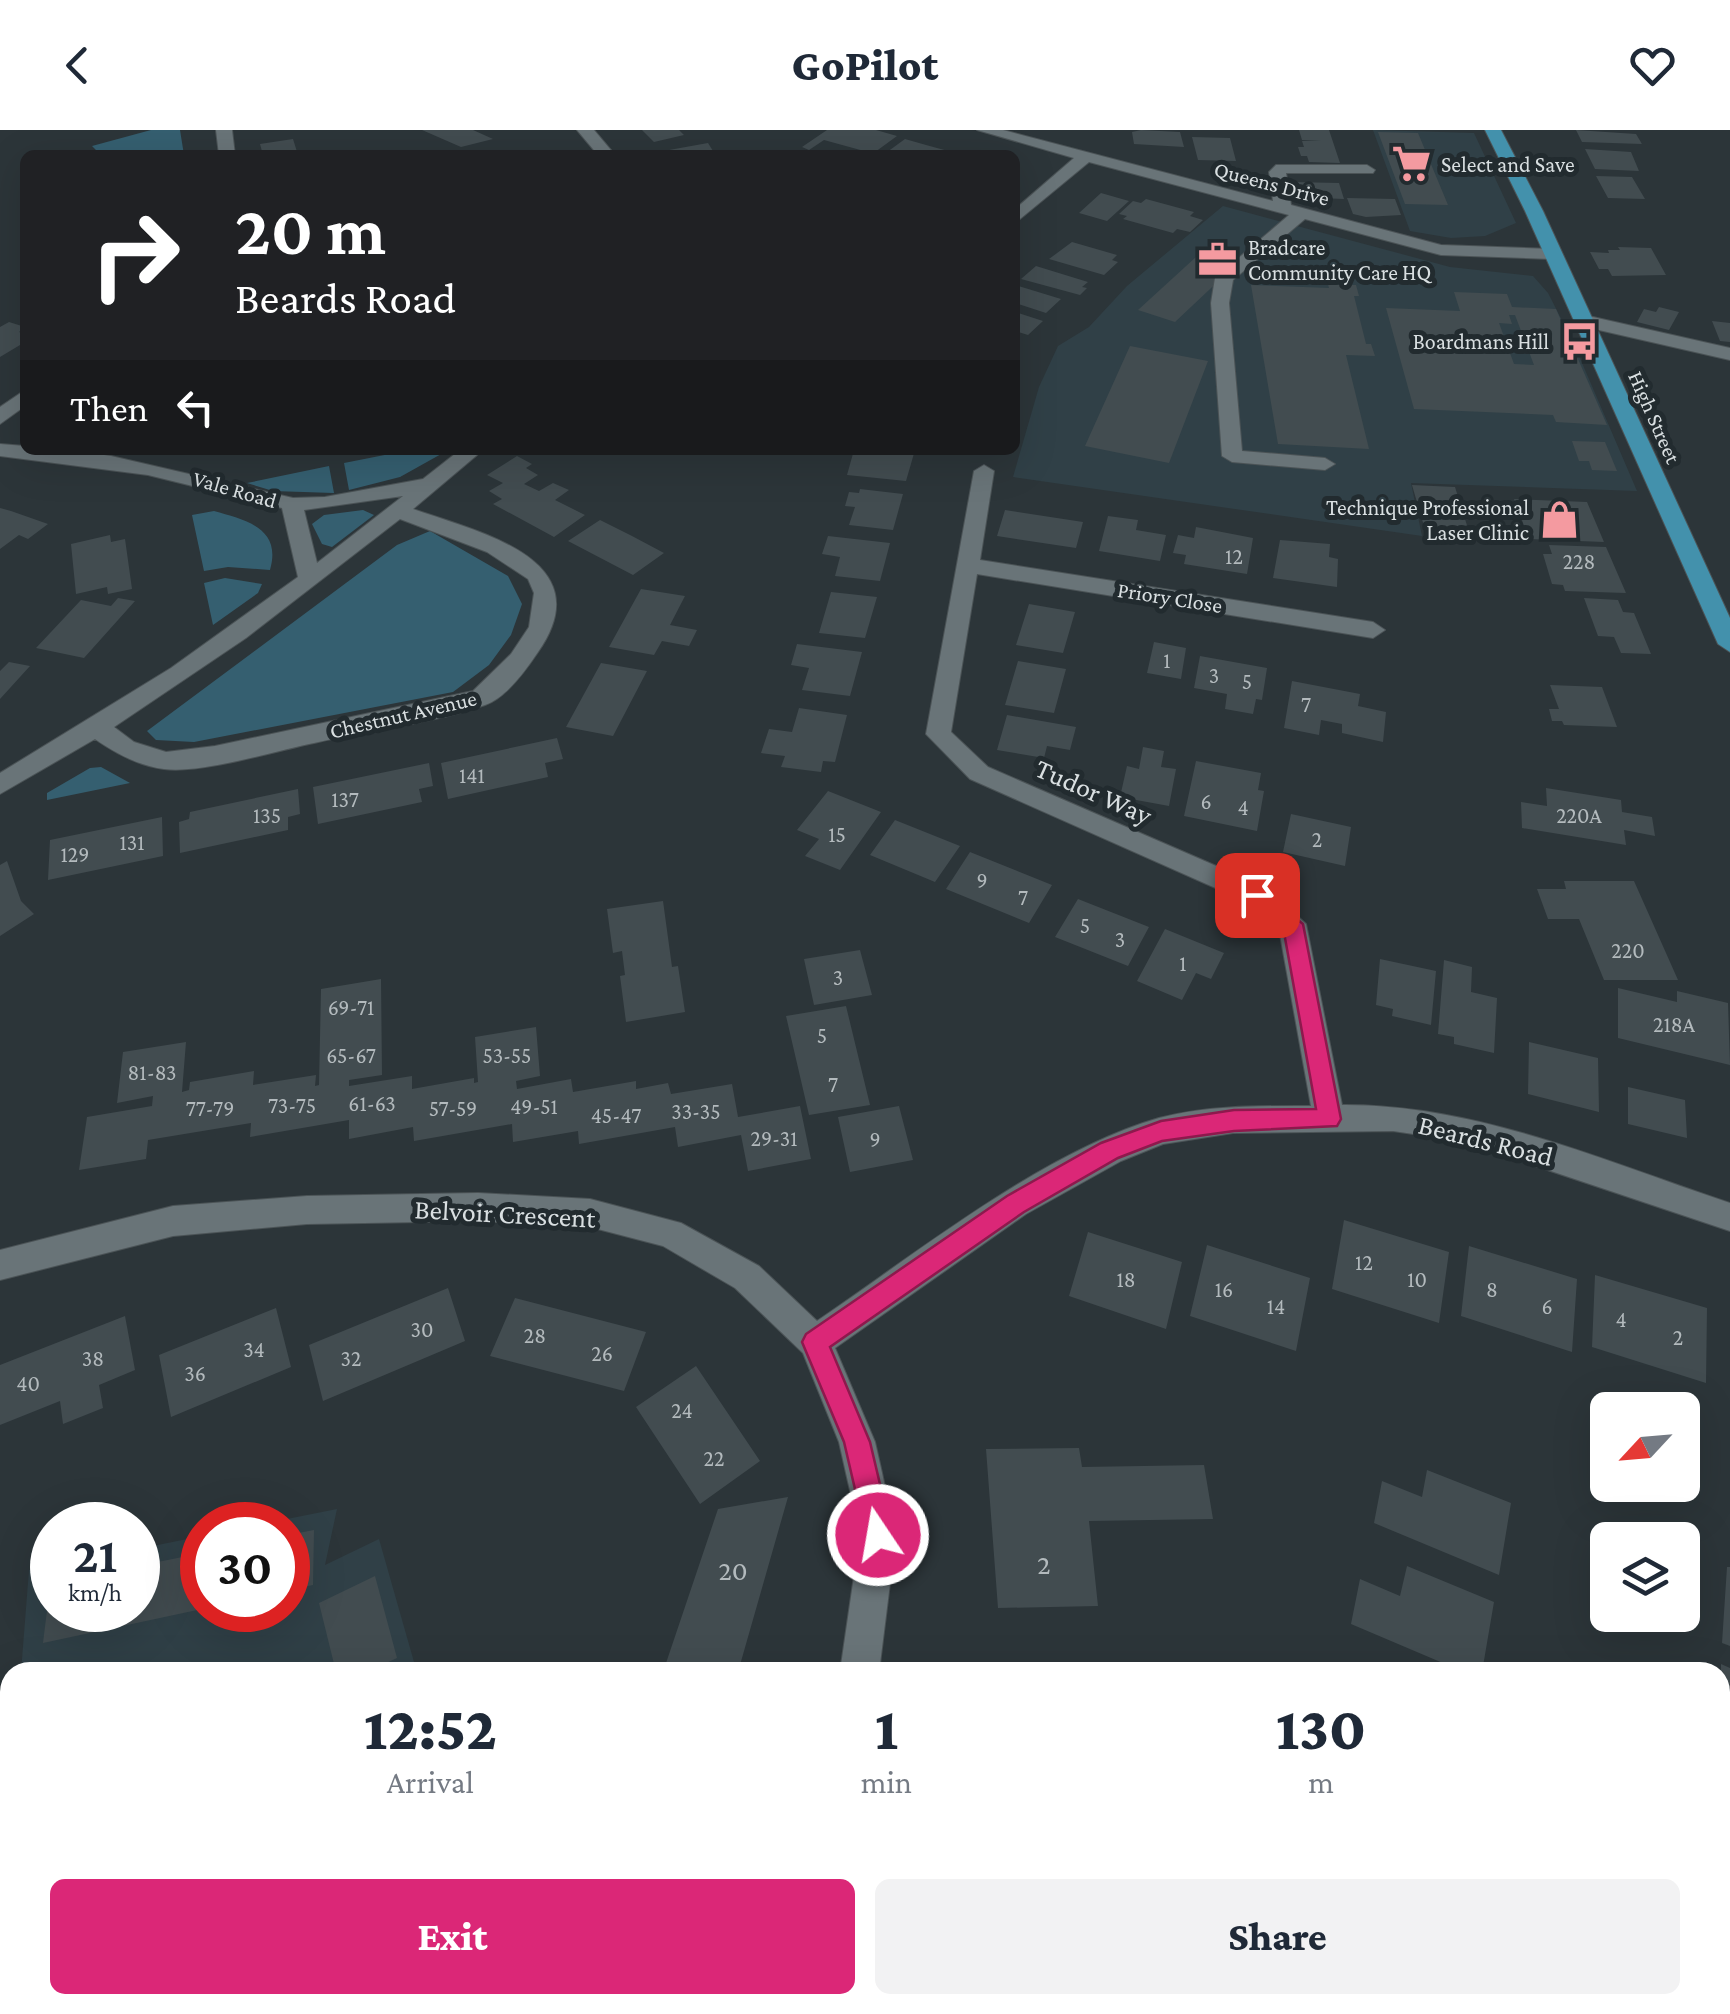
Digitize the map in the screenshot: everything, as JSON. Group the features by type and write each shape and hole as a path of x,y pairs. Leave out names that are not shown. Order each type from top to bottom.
{"main road":[{"name":"High Street","path":"1493,130 1534,211 1730,644"}],"street":[{"path":"586,130 604,150"},
{"name":"Queens Drive","path":"985,130 1441,250 1551,254"},
{"path":"1020,214 1086,156"},
{"path":"1325,464 1232,456 1220,303 1224,278 1292,211 1277,172 1282,168 1367,170"},
{"path":"1584,321 1730,354"},
{"path":"0,418 20,400"},
{"name":"Vale Road","path":"76,455 177,472 292,504 325,503 430,485"},
{"path":"0,785 96,728 310,580 466,455"},
{"name":"Tudor Way","path":"984,471 938,734 979,774 1257,895 1292,924 1329,1119"},
{"name":"Vale Road","path":"292,504 310,580"},
{"name":"Chestnut Avenue","path":"96,728 125,748 166,761 215,755 481,698 512,672 541,626 545,598 537,574 501,550 399,511"},
{"name":"Priory Close","path":"968,564 1373,630"},
{"name":"Beards Road","path":"815,1342 1015,1204 1110,1151 1161,1131 1215,1123 1393,1118 1461,1128 1730,1217"},
{"name":"Belvoir Crescent","path":"0,1265 173,1221 306,1210 478,1206 590,1213 670,1234 747,1277 815,1342 857,1442 878,1535 861,1662"}],"shaded area":[{"path":"151,130 180,130 183,150 96,150 92,146"},
{"path":"1373,130 1474,133 1516,223 1485,236 1451,238 1410,231"},
{"path":"1223,206 1450,267 1533,276 1548,293 1573,342 1637,491 1411,483 1422,536 1013,477 1039,387 1058,346 1089,327 1127,286"},
{"path":"385,455 439,455 400,477 349,490 344,463"},
{"path":"329,466 334,493 273,491 247,483"},
{"path":"363,510 374,515 332,547 322,544 312,524 324,515"},
{"path":"214,511 249,523 266,535 271,544 270,570 228,567 204,571 192,515"},
{"path":"430,531 508,576 522,604 511,635 489,665 453,692 194,742 156,740 147,731 397,545"},
{"path":"225,578 262,584 258,593 213,625 204,583"},
{"path":"101,767 130,783 47,800 47,793 90,768"},
{"path":"337,1509 325,1565 379,1539 414,1662 22,1662 30,1570 30,1632 160,1632 160,1545 180,1540 180,1632 310,1632 310,1514"}],"building":[{"path":"422,130 473,130 493,139 461,147"},
{"path":"642,130 679,130 684,135 654,142"},
{"path":"827,130 876,130 897,136 878,150 860,150 824,140 809,150 802,147"},
{"path":"1299,130 1329,130 1340,163 1309,162 1307,156 1301,156 1298,147 1304,147 1302,141 1321,140 1302,140"},
{"path":"1576,130 1636,134 1642,144 1582,142"},
{"path":"1132,132 1180,132 1184,147 1134,144"},
{"path":"1378,132 1418,133 1448,205 1405,204"},
{"path":"1192,137 1230,138 1236,161 1198,160"},
{"path":"293,139 296,150 262,150 260,144"},
{"path":"905,139 944,150 890,150"},
{"path":"708,143 712,150 669,150"},
{"path":"1585,149 1631,152 1639,171 1595,169"},
{"path":"1596,176 1632,177 1645,199 1608,198"},
{"path":"1292,182 1339,183 1344,199 1296,197"},
{"path":"1101,193 1129,201 1107,221 1079,213"},
{"path":"1347,198 1395,199 1401,215 1353,214"},
{"path":"1146,199 1194,212 1190,216 1203,220 1190,232 1177,229 1173,233 1123,219 1127,216 1119,214 1133,201 1141,203"},
{"path":"1072,242 1117,255 1112,260 1118,262 1104,275 1049,259"},
{"path":"1208,246 1244,257 1175,322 1138,310"},
{"path":"1618,247 1651,248 1666,275 1612,276 1608,269 1599,269 1590,252 1609,253 1608,250 1620,250"},
{"path":"1036,266 1088,282 1082,287 1087,288 1080,295 1021,279"},
{"path":"1328,284 1356,285 1359,296 1354,296 1366,344 1371,344 1375,356 1346,355 1369,449 1278,444 1251,285 1329,288"},
{"path":"1020,287 1061,299 1046,313 1020,305"},
{"path":"1454,292 1507,294 1512,307 1556,309 1607,425 1556,422 1553,415 1414,409 1386,308 1460,311","holes":["1509,315 1515,315 1534,365 1514,364 1499,323 1512,324"]},
{"path":"1659,307 1679,312 1669,330 1637,322 1644,309 1656,312"},
{"path":"1020,314 1043,321 1028,335 1020,333"},
{"path":"1712,321 1730,323 1730,342 1720,341"},
{"path":"9,322 20,325 20,345 0,357 0,327"},
{"path":"1130,346 1208,361 1169,463 1085,446"},
{"path":"1572,441 1605,442 1617,471 1592,470 1589,461 1579,461"},
{"path":"853,455 914,455 906,481 847,475"},
{"path":"517,456 532,464 526,468 538,475 524,484 539,491 553,483 569,490 555,500 585,515 554,537 493,504 502,499 489,491 503,483 487,475"},
{"path":"1412,485 1455,487 1470,535 1426,533"},
{"path":"860,489 903,494 893,530 849,525 855,507 845,506 849,492 859,493"},
{"name":"Technique Professional Laser Clinic","path":"1514,499 1587,502 1604,542 1529,539"},
{"path":"0,508 48,524 28,539 19,535 0,549"},
{"path":"1005,510 1083,522 1076,548 997,536"},
{"path":"1108,516 1138,520 1136,530 1166,535 1160,561 1099,551"},
{"path":"600,520 664,553 633,575 568,541"},
{"path":"1196,527 1253,538 1247,574 1184,564 1186,555 1173,553 1178,535 1194,538"},
{"path":"110,535 111,542 125,539 132,589 108,594 107,587 76,594 71,544"},
{"path":"828,536 890,543 880,581 835,576 840,557 822,554"},
{"path":"1280,540 1330,544 1329,557 1338,559 1337,587 1273,578"},
{"path":"1549,545 1606,547 1626,593 1565,591 1563,585 1552,584 1543,554 1552,554"},
{"path":"641,589 685,596 670,625 697,630 689,646 662,641 654,655 609,647"},
{"path":"831,592 877,597 865,638 819,633"},
{"path":"118,598 135,601 84,658 36,648 81,600 111,606"},
{"path":"1584,598 1618,600 1623,612 1634,613 1651,654 1621,653 1614,637 1598,636"},
{"path":"1029,604 1075,612 1063,653 1016,645"},
{"path":"1154,642 1186,648 1181,679 1147,673"},
{"path":"797,644 862,652 850,696 802,690 809,668 791,665"},
{"path":"1200,656 1267,668 1262,700 1256,699 1253,714 1225,709 1227,694 1194,688"},
{"path":"1018,661 1066,669 1054,713 1005,705"},
{"path":"9,662 30,666 0,699 0,671"},
{"path":"601,663 647,671 613,736 566,727"},
{"path":"1292,681 1360,694 1358,706 1386,712 1383,742 1342,733 1342,724 1321,720 1319,735 1284,728"},
{"path":"1550,685 1602,687 1617,727 1552,721 1549,709 1559,709"},
{"path":"799,708 847,715 835,762 823,761 821,772 781,767 785,756 761,753 769,729 792,732"},
{"path":"1007,715 1076,727 1070,750 1047,746 1044,758 997,750"},
{"path":"557,738 563,759 545,763 548,777 448,799 441,763"},
{"path":"1143,747 1164,751 1161,767 1176,769 1169,806 1120,797 1127,766 1139,769"},
{"path":"1196,761 1261,773 1258,790 1264,791 1257,831 1184,816"},
{"path":"429,763 433,786 419,789 422,802 318,824 313,787"},
{"path":"1546,788 1621,800 1622,812 1652,817 1655,836 1624,830 1626,845 1522,828 1521,802 1547,806"},
{"path":"298,789 300,814 288,817 288,830 180,853 179,822 189,819 190,812"},
{"path":"828,791 881,812 840,870 805,856 819,839 797,830"},
{"path":"1291,814 1351,827 1345,866 1283,852"},
{"path":"162,817 163,856 48,880 50,840"},
{"path":"895,820 960,846 935,882 870,855"},
{"path":"970,852 1052,885 1029,923 946,889"},
{"path":"7,861 21,901 34,914 0,936 0,865"},
{"path":"1564,881 1634,881 1678,980 1604,980 1579,919 1548,919 1537,889 1566,889"},
{"path":"1078,899 1149,927 1128,966 1055,937"},
{"path":"663,901 672,967 678,966 685,1012 626,1022 620,976 625,975 622,951 613,953 607,909"},
{"path":"1165,929 1224,953 1211,979 1196,973 1182,1000 1137,981"},
{"path":"860,950 872,995 814,1005 804,959"},
{"path":"1380,959 1436,971 1431,1025 1392,1016 1393,1009 1376,1005"},
{"path":"1444,960 1472,967 1471,992 1497,998 1494,1053 1454,1044 1454,1037 1438,1034"},
{"path":"381,979 382,1075 349,1080 349,1086 412,1076 412,1089 474,1078 474,1083 478,1082 475,1037 536,1027 540,1076 516,1081 517,1089 571,1079 573,1092 636,1081 636,1089 668,1083 671,1094 732,1084 738,1117 800,1106 811,1159 748,1171 741,1135 678,1147 675,1127 579,1144 578,1131 513,1142 512,1124 414,1141 413,1127 349,1139 349,1120 250,1137 251,1123 148,1140 146,1159 79,1170 87,1117 152,1106 153,1096 117,1103 123,1052 186,1042 182,1092 189,1090 190,1082 254,1071 253,1085 316,1075 315,1086 319,1085 321,989"},
{"path":"1618,988 1677,1002 1677,991 1728,1003 1730,1065 1618,1038"},
{"path":"846,1006 870,1105 809,1115 786,1016"},
{"path":"1529,1042 1598,1058 1599,1112 1528,1094"},
{"path":"1628,1087 1685,1100 1687,1138 1628,1124"},
{"path":"899,1106 913,1160 850,1172 838,1117"},
{"path":"1344,1220 1449,1252 1439,1323 1332,1289"},
{"path":"1088,1232 1182,1262 1166,1329 1069,1296"},
{"path":"1207,1245 1310,1278 1296,1351 1190,1316"},
{"path":"1469,1246 1577,1279 1572,1352 1461,1316"},
{"path":"1595,1275 1707,1308 1706,1383 1592,1347"},
{"path":"448,1288 465,1341 323,1401 309,1345"},
{"path":"515,1298 646,1332 624,1391 490,1356"},
{"path":"276,1308 291,1367 171,1417 159,1355"},
{"path":"125,1316 135,1370 99,1385 103,1408 63,1424 60,1401 0,1425 0,1365"},
{"path":"696,1366 760,1461 700,1504 636,1407"},
{"path":"1079,1448 1082,1467 1204,1465 1213,1519 1089,1521 1098,1606 998,1608 986,1449"},
{"path":"1427,1470 1511,1503 1499,1575 1374,1523 1382,1481 1422,1497"},
{"path":"788,1497 741,1662 666,1662 718,1509"},
{"path":"314,1530 310,1586 310,1531"},
{"path":"180,1557 180,1614 160,1618 160,1562"},
{"path":"1407,1566 1494,1602 1484,1662 1440,1662 1351,1624 1360,1579 1400,1596"},
{"path":"1730,1567 1730,1646 1722,1643"},
{"path":"375,1576 397,1658 388,1662 334,1662 319,1603"},
{"path":"44,1632 94,1632 43,1643"}],"place":[{"name":"Select and Save","path":"1411,164"},
{"name":"Bradcare Community Care HQ","path":"1218,260"},
{"name":"Boardmans Hill","path":"1579,341"},
{"name":"Technique Professional Laser Clinic","path":"1559,520"}],"route":[{"path":"878,1535 857,1442 815,1342 1015,1204 1110,1151 1161,1131 1234,1120 1329,1119 1292,924 1257,895"}]}
